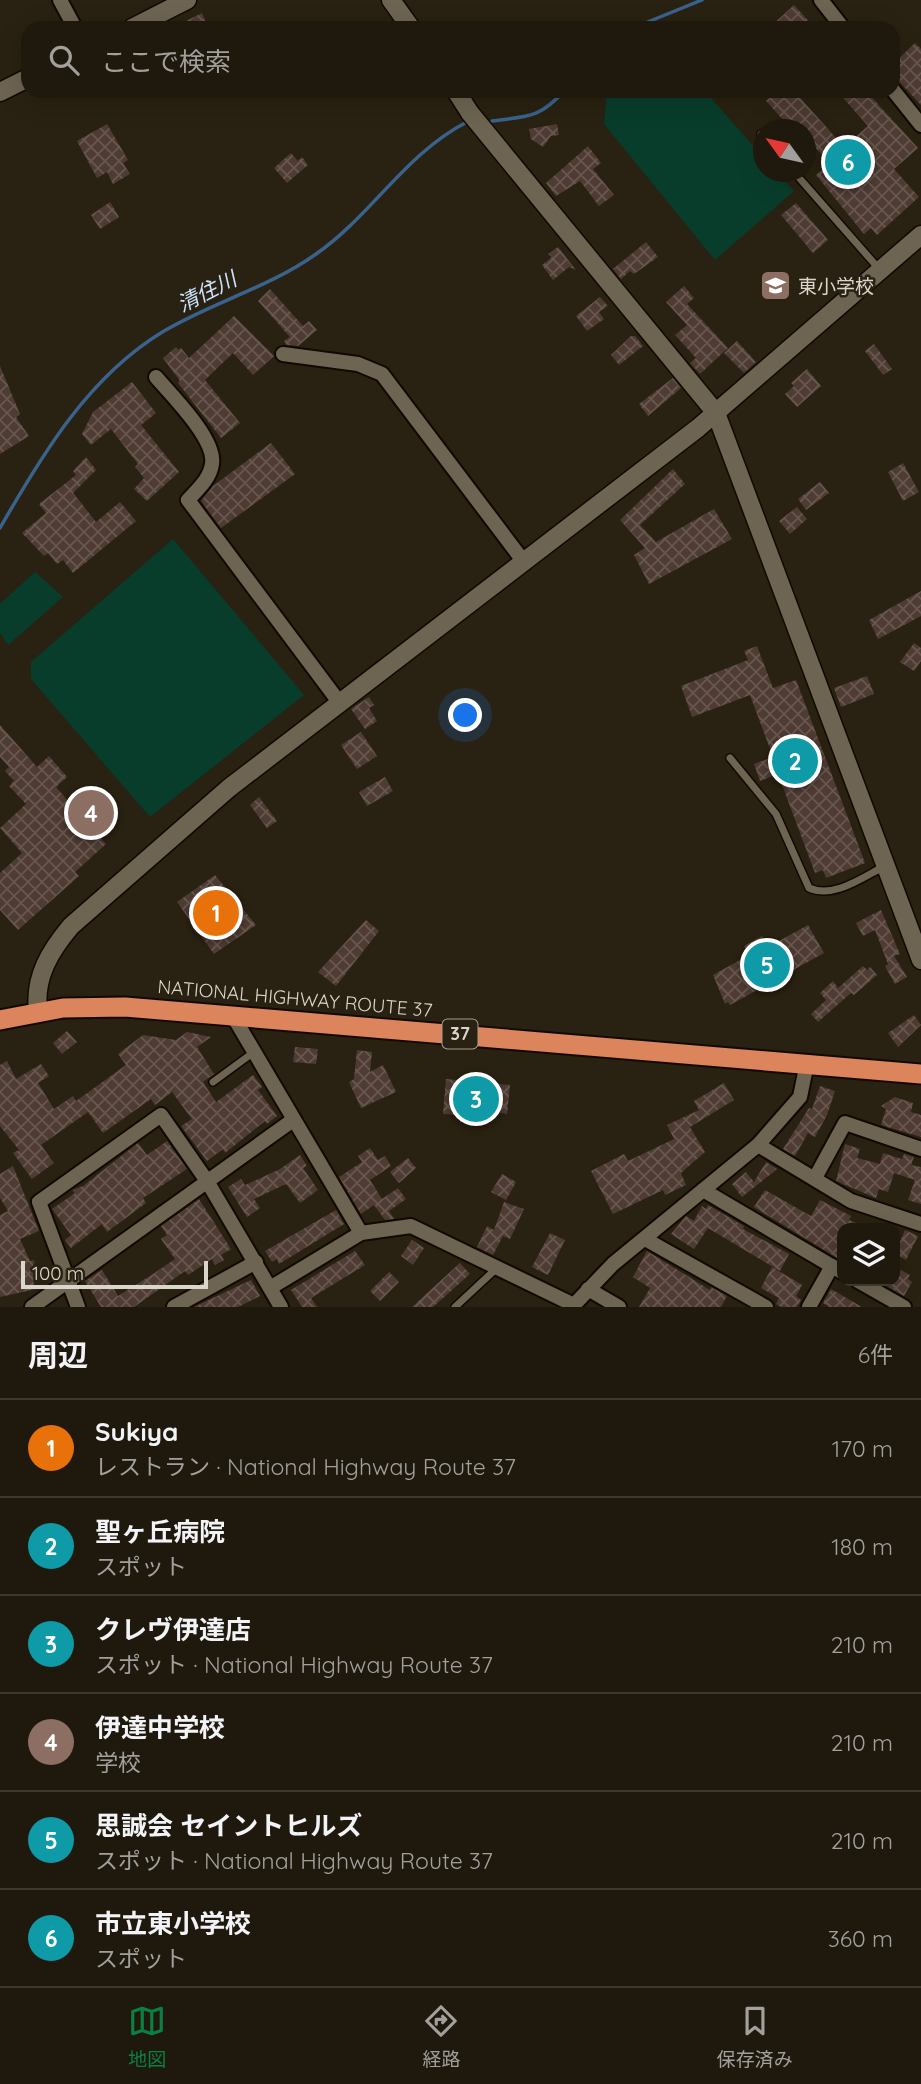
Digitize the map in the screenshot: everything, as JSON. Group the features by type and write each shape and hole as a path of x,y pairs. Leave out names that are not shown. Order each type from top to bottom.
{"highway":[{"name":"NATIONAL HIGHWAY ROUTE 37","path":"0,1020 38,1011 125,1007 921,1073"}],"street":[{"path":"60,0 71,21"},
{"path":"146,21 187,0"},
{"path":"391,0 406,21"},
{"path":"821,0 838,21"},
{"path":"0,92 21,82"},
{"path":"460,98 716,413 921,960"},
{"path":"899,98 921,125"},
{"path":"38,1011 36,991 43,968 55,945 71,926 229,788 716,413 921,235"},
{"path":"283,354 358,364 383,374 524,562"},
{"path":"156,377 206,439 213,461 208,477 188,500 339,702"},
{"path":"233,1016 361,1233"},
{"path":"271,1288 361,1233 411,1226 499,1267 573,1306 588,1289 645,1239 758,1145 800,1097 807,1062"},
{"path":"78,1307 38,1202 161,1115 206,1181 281,1307"},
{"path":"32,1307 293,1120"},
{"path":"815,1178 845,1123 921,1149"},
{"path":"758,1145 851,1201 921,1224"},
{"path":"703,1190 837,1269 809,1307"},
{"path":"645,1239 766,1307"},
{"path":"174,1307 256,1262"},
{"path":"867,1286 904,1307"},
{"path":"588,1289 619,1307"}],"lane":[{"path":"803,182 880,271"},
{"path":"730,758 776,814 809,888 818,892 836,890 886,865"},
{"path":"213,1082 254,1052"},
{"path":"455,1307 499,1267"}],"green space":[{"path":"606,98 711,98 753,146 753,182 786,182 794,191 715,260 604,124"},
{"path":"173,539 304,695 150,817 31,679 31,662"},
{"path":"35,572 63,597 8,645 0,633 0,604"}],"building":[{"path":"794,5 809,21 777,21"},
{"path":"202,13 205,21 186,21"},
{"path":"915,43 921,49 921,105 900,82 900,57"},
{"path":"769,98 800,98 844,147 868,126 843,98 872,98 918,148 894,169 919,197 877,235 871,228 864,234 816,175 829,163 816,148 816,119 782,119 766,101"},
{"path":"107,124 128,160 123,163 130,174 113,184 107,172 97,178 77,141"},
{"path":"557,124 559,135 551,136 543,147 531,139 529,129"},
{"path":"588,146 601,163 593,169 614,195 599,206 580,181 556,196 546,183"},
{"path":"291,153 298,161 302,157 308,165 287,183 274,168"},
{"path":"110,202 119,217 100,229 91,215"},
{"path":"796,203 828,240 813,253 781,215"},
{"path":"646,242 658,257 634,274 630,271 621,279 613,269"},
{"path":"558,247 576,270 569,267 553,280 542,265 552,257 548,254"},
{"path":"684,286 694,298 687,304 728,348 700,374 690,363 696,358 675,335 687,325 666,302"},
{"path":"270,289 303,326 309,321 317,330 298,346 287,345 284,341 290,337 258,301"},
{"path":"600,297 608,306 599,312 604,319 587,331 576,316"},
{"path":"234,316 274,356 253,375 233,353 205,380 240,423 221,438 178,383 180,381 163,358 176,347 179,350 181,348 189,358"},
{"path":"631,336 635,336 643,346 619,365 611,355"},
{"path":"737,341 756,362 744,373 724,353"},
{"path":"874,344 892,369 883,375 865,351"},
{"path":"0,366 20,414 16,417 29,436 0,454"},
{"path":"807,369 821,386 797,407 785,394 794,386 791,383"},
{"path":"673,378 681,388 648,416 639,404"},
{"path":"132,382 156,413 141,425 179,472 147,501 134,489 144,478 135,467 138,464 111,429 91,445 82,434 93,412"},
{"path":"271,443 295,474 221,528 201,501 213,486"},
{"path":"86,457 96,470 73,493 96,522 120,502 136,521 73,573 63,560 57,564 48,553 44,556 22,533 46,513 39,504 76,475 73,471"},
{"path":"903,463 919,492 903,501 888,472"},
{"path":"673,469 685,484 640,525 656,542 714,509 732,539 649,584 634,555 645,548 620,520"},
{"path":"820,482 829,493 806,510 798,499"},
{"path":"797,507 807,519 790,534 779,521"},
{"path":"921,591 921,616 878,639 869,620"},
{"path":"914,643 921,648 921,661 914,671 900,662"},
{"path":"757,646 773,688 796,680 865,863 826,878 823,870 815,873 778,774 760,781 754,764 773,757 750,695 692,717 681,686 748,660 744,651"},
{"path":"867,676 874,694 841,707 834,688"},
{"path":"369,697 374,705 369,708 377,721 365,729 351,709"},
{"path":"0,725 37,767 49,756 67,777 56,787 106,844 75,872 79,876 18,930 0,910 0,873 22,853 0,828 26,804 9,786 14,781 5,771 9,767 0,757"},
{"path":"361,732 377,756 357,769 341,745"},
{"path":"385,777 393,791 367,806 359,792"},
{"path":"259,797 277,821 267,828 250,805"},
{"path":"215,875 256,925 214,954 177,902"},
{"path":"881,910 900,954 894,956 907,977 895,984 885,966 888,964 875,930 863,936 856,923"},
{"path":"366,920 379,931 336,986 318,972"},
{"path":"808,925 824,953 730,1005 728,1002 725,1004 713,975 749,955 744,946 762,936 768,947"},
{"path":"863,966 867,970 870,967 877,975 854,995 851,993 818,1022 811,1014 826,1000 820,993 833,981 838,988"},
{"path":"914,1015 921,1025 898,1047 888,1033"},
{"path":"67,1031 77,1042 62,1054 53,1043"},
{"path":"187,1032 211,1037 197,1047 214,1074 203,1082 216,1102 253,1075 262,1087 258,1090 277,1116 267,1124 265,1121 225,1153 223,1149 207,1161 181,1126 192,1119 172,1092 155,1105 151,1099 103,1133 88,1112 41,1145 54,1163 32,1179 13,1153 19,1150 0,1126 0,1065 7,1061 16,1079 41,1064 49,1076 38,1083 54,1109 73,1096 76,1101 126,1065 118,1054 143,1035 176,1040"},
{"path":"295,1047 318,1049 316,1064 293,1062"},
{"path":"357,1050 372,1052 370,1072 383,1065 396,1092 361,1108 349,1082 354,1079"},
{"path":"446,1079 510,1085 507,1114 494,1112 494,1118 472,1116 472,1123 460,1122 461,1115 443,1114"},
{"path":"724,1083 734,1100 690,1127 705,1152 681,1173 686,1185 665,1195 663,1190 613,1214 591,1171 624,1154 628,1161 674,1139 667,1125 699,1110 694,1101"},
{"path":"820,1086 835,1091 827,1115 815,1137 808,1133 795,1156 783,1149 809,1108 812,1109"},
{"path":"895,1097 913,1103 911,1112 921,1115 921,1137 881,1125 886,1109 881,1106"},
{"path":"167,1141 187,1169 143,1198 146,1203 107,1232 102,1224 71,1248 65,1240 71,1235 52,1209 75,1193 72,1190 83,1186 138,1143 147,1155"},
{"path":"845,1144 860,1149 857,1158 880,1164 883,1153 902,1159 904,1154 914,1157 911,1165 921,1167 921,1204 908,1200 915,1180 894,1173 888,1192 879,1189 876,1198 836,1181"},
{"path":"370,1148 378,1160 385,1156 391,1166 370,1180 382,1199 398,1188 406,1199 389,1211 394,1219 385,1220 374,1205 361,1214 339,1177 362,1162 358,1156"},
{"path":"300,1155 307,1166 303,1168 318,1190 300,1203 286,1184 254,1199 260,1208 247,1217 228,1187 241,1179 245,1185 280,1169"},
{"path":"408,1158 416,1168 399,1183 390,1172"},
{"path":"766,1162 777,1169 742,1197 732,1184 746,1172 754,1182"},
{"path":"13,1166 39,1231 20,1239 30,1261 34,1260 40,1279 33,1281 36,1289 0,1297 0,1215 8,1211 0,1198 0,1174"},
{"path":"502,1174 516,1182 506,1200 491,1192"},
{"path":"765,1190 811,1216 820,1200 851,1216 849,1220 856,1223 837,1223 837,1258 754,1207"},
{"path":"199,1199 231,1249 221,1255 224,1260 215,1265 212,1259 188,1275 185,1271 134,1307 101,1307 85,1281 102,1270 118,1296 175,1259 161,1239 167,1235 161,1226"},
{"path":"504,1202 524,1209 510,1239 503,1236 493,1255 477,1247 487,1226 494,1230"},
{"path":"708,1205 744,1226 743,1229 789,1254 780,1271 708,1228 694,1249 671,1234 686,1216 694,1221 702,1206 706,1209"},
{"path":"336,1210 344,1224 279,1264 277,1259 272,1262 265,1251"},
{"path":"905,1230 918,1236 906,1260 900,1257 900,1242"},
{"path":"550,1233 565,1240 548,1275 532,1267"},
{"path":"412,1240 424,1248 413,1265 401,1256"},
{"path":"355,1251 365,1265 311,1298 317,1307 302,1307 291,1290"},
{"path":"647,1251 710,1290 711,1287 727,1296 721,1307 639,1307 650,1288 633,1277"},
{"path":"460,1263 470,1274 433,1307 412,1307"},
{"path":"772,1267 802,1285 796,1296 801,1300 797,1307 781,1307 776,1304 779,1298 761,1288"},
{"path":"389,1272 399,1282 380,1301 370,1291"},
{"path":"900,1272 910,1275 908,1279 912,1282 904,1296 887,1286 900,1286"},
{"path":"251,1280 260,1296 238,1307 194,1307"},
{"path":"831,1289 862,1307 829,1307 823,1303"}],"waterway":[{"name":"清住川","path":"650,21 702,0"},
{"name":"清住川","path":"492,121 532,115 557,98"},
{"name":"清住川","path":"0,528 33,472 70,418 90,393 137,349 164,331 280,276 316,254 354,222 425,150 467,122"}],"place":[{"name":"市立東小学校","path":"848,162"},
{"name":"東小学校","path":"775,286"},
{"name":"聖ヶ丘病院","path":"795,761"},
{"name":"伊達中学校","path":"91,813"},
{"name":"Sukiya","path":"216,913"},
{"name":"思誠会 セイントヒルズ","path":"767,965"},
{"name":"クレヴ伊達店","path":"476,1099"}]}
